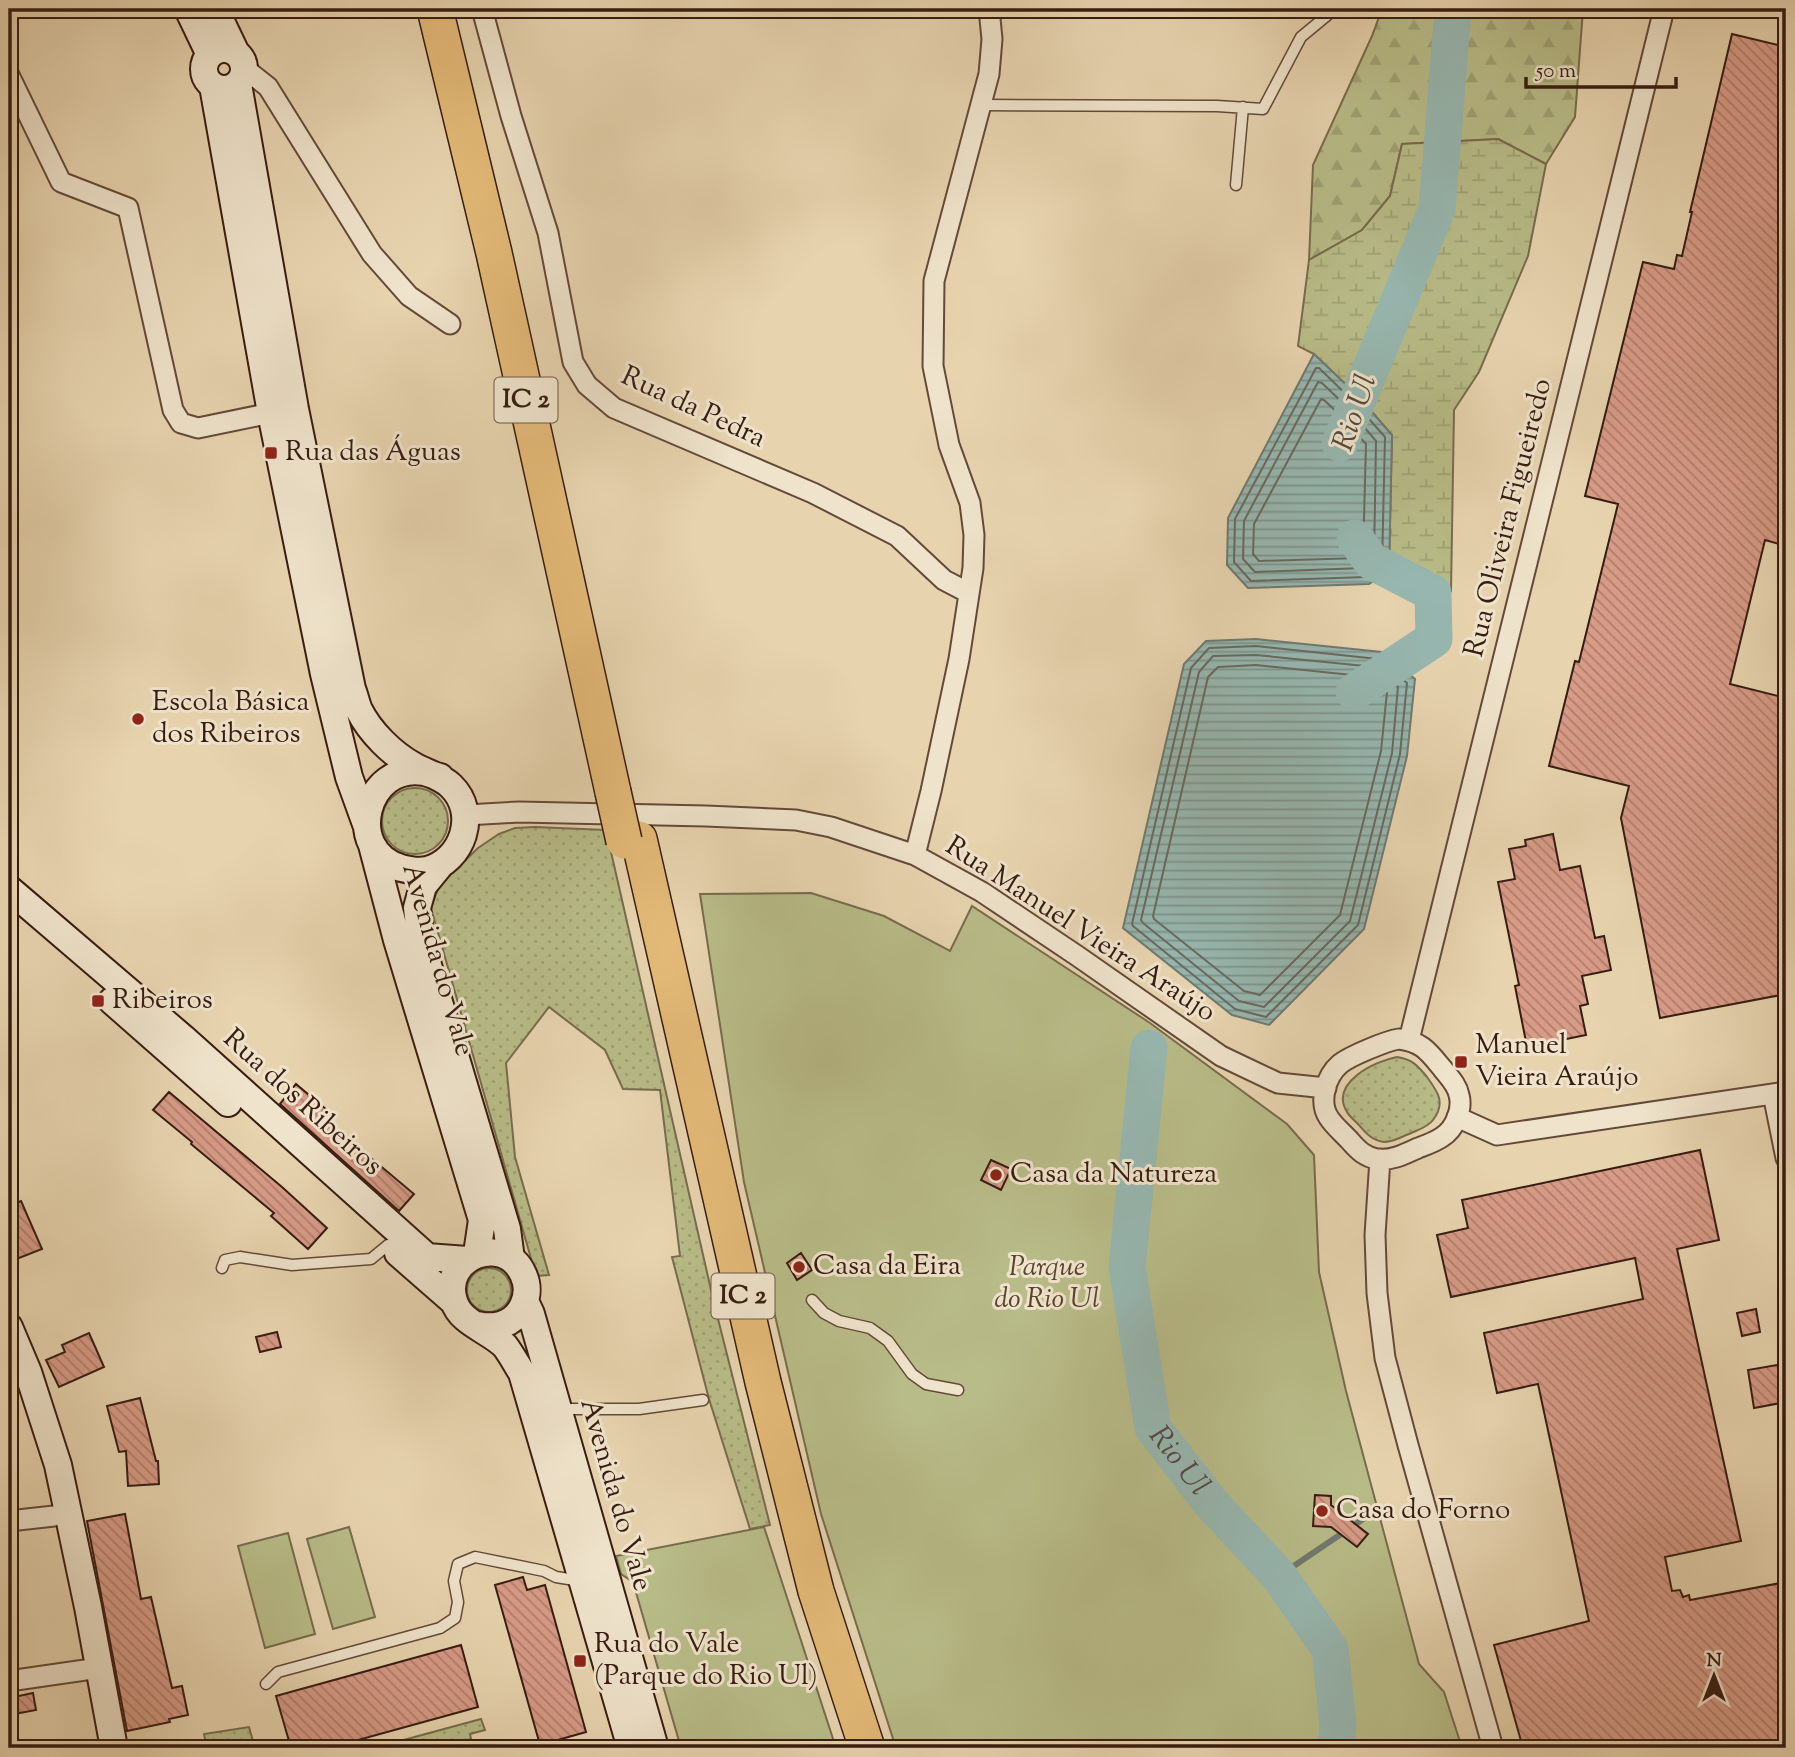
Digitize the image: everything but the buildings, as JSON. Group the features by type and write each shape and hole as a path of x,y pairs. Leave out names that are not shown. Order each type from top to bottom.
{"highway":[{"name":"IC 2","path":"435,9 621,791 748,1385 802,1594 852,1748"},
{"name":"IC 2","path":"454,9 511,247 621,791"},
{"name":"IC 2","path":"632,840 816,1591 867,1748"}],"main road":[{"path":"188,9 210,55 225,49 233,73 271,412 328,693 349,777 369,835 382,857 395,866 426,870 452,856 461,843 466,815 461,800 452,787 440,777 400,758 386,746 359,710 352,690 295,409 233,73 215,9"},
{"path":"369,835 367,811 382,784 395,776 410,772 425,772 440,777"},
{"name":"Avenida do Vale","path":"369,835 397,940 482,1220 472,1257 458,1268 453,1279 454,1302 459,1312 468,1320 505,1346 522,1373 631,1748"},
{"name":"Avenida do Vale","path":"440,864 423,886 417,908 421,942 507,1229 511,1259 520,1267 525,1277 525,1301 655,1748"},
{"name":"Rua dos Ribeiros","path":"9,889 183,1038 427,1257 472,1257"},
{"name":"Rua dos Ribeiros","path":"9,909 454,1302"},
{"path":"472,1257 489,1252 511,1259"},
{"path":"478,1325 490,1327 512,1320 525,1301"},
{"path":"9,1327 28,1372 58,1465 69,1515 91,1669 98,1748"},
{"path":"9,1365 43,1467 91,1669 114,1748"}],"street":[{"name":"Rua da Pedra","path":"482,9 511,116 548,233 573,362 587,385 614,408 813,493 897,536 944,580 969,593"},
{"path":"915,855 959,659 973,568 970,503 949,445 933,366 934,281 989,74 992,39 989,9"},
{"name":"Rua Oliveira Figueiredo","path":"1409,1040 1664,9"},
{"path":"233,73 268,87 372,254 409,296 450,324"},
{"path":"9,75 61,182 128,208 177,418 181,423 198,428 271,412"},
{"name":"Rua Manuel Vieira Araújo","path":"466,815 519,812 603,813 796,820 831,827 915,855 982,892 1220,1056 1279,1083 1326,1088"},
{"path":"1409,1040 1426,1049 1457,1088 1460,1098 1457,1117 1444,1136 1400,1156 1390,1159 1369,1157 1359,1151 1328,1117 1324,1098 1326,1088 1334,1070 1342,1063 1390,1041 1409,1040"},
{"path":"1457,1117 1497,1135 1780,1093 1786,1158"},
{"path":"1380,1159 1375,1235 1377,1293 1385,1358 1493,1748"},
{"path":"9,1521 54,1516"},
{"path":"9,1681 91,1669"}],"lane":[{"path":"981,105 1263,109 1301,37 1330,13 1340,9"},
{"path":"1237,185 1242,107"},
{"path":"222,1268 225,1260 240,1257 292,1265 371,1259 388,1245"},
{"path":"812,1300 824,1313 839,1321 870,1328 888,1341 912,1374 926,1384 958,1390"},
{"path":"559,1412 568,1409 639,1409 703,1399"},
{"path":"266,1684 278,1672 440,1628 455,1618 458,1602 454,1581 458,1564 475,1557 582,1581"}],"green space":[{"path":"1382,9 1583,9 1575,117 1546,164 1498,139 1402,144 1390,196 1362,230 1309,260 1313,165"},
{"path":"1498,139 1546,164 1528,256 1479,372 1454,410 1451,591 1389,567 1392,435 1359,397 1314,354 1298,346 1309,260 1362,230 1390,196 1402,144"},
{"path":"421,788 439,797 446,808 446,834 439,845 428,852 409,854 391,845 384,834 382,815 391,797 402,790"},
{"path":"515,828 606,830 714,1303 770,1525 750,1529 709,1399 672,1257 680,1256 660,1090 623,1089 605,1050 549,1007 506,1063 515,1157 549,1275 536,1276 431,908 439,886 478,848 499,834"},
{"name":"Parque do Rio Ul","path":"811,893 884,916 950,951 972,906 1150,1023 1287,1124 1314,1155 1319,1272 1346,1391 1419,1664 1444,1692 1462,1748 896,1748 821,1514 744,1182 700,894"},
{"path":"1397,1057 1407,1059 1427,1077 1439,1098 1439,1108 1433,1120 1425,1127 1394,1140 1380,1141 1369,1136 1348,1114 1343,1101 1344,1092 1357,1075 1377,1063"},
{"path":"489,1268 504,1275 511,1290 504,1305 489,1312 474,1305 467,1290 474,1275"},
{"path":"349,1527 375,1617 333,1629 307,1539"},
{"path":"764,1527 836,1748 681,1748 633,1582 621,1574 616,1556"},
{"path":"288,1533 315,1634 265,1648 238,1546"},
{"path":"481,1719 485,1730 470,1734 471,1739 438,1748 374,1748"},
{"path":"249,1727 255,1748 207,1748 204,1734"}],"water":[{"path":"1314,354 1359,397 1392,435 1389,571 1369,584 1248,588 1227,565 1228,518"},
{"path":"1256,639 1382,652 1415,679 1407,756 1364,929 1269,1025 1232,1015 1123,928 1184,664 1206,641"},
{"path":"1338,1724 1346,1748 1321,1748 1325,1733"}],"waterway":[{"name":"Rio Ul","path":"1340,443 1437,209 1453,9"},
{"name":"Rio Ul","path":"1354,692 1434,639 1433,593 1371,561 1355,538"},
{"name":"Rio Ul","path":"1149,1048 1127,1267 1153,1428 1211,1503 1279,1576 1330,1649 1338,1724 1336,1748"},
{"path":"1279,1576 1378,1509"}],"place":[{"name":"Rua das Águas","path":"271,453"},
{"name":"Escola Básica dos Ribeiros","path":"138,719"},
{"name":"Ribeiros","path":"98,1001"},
{"name":"Manuel Vieira Araújo","path":"1461,1062"},
{"name":"Casa da Natureza","path":"996,1175"},
{"name":"Casa da Eira","path":"799,1267"},
{"name":"Casa do Forno","path":"1322,1511"},
{"name":"Rua do Vale (Parque do Rio Ul)","path":"580,1661"}]}
